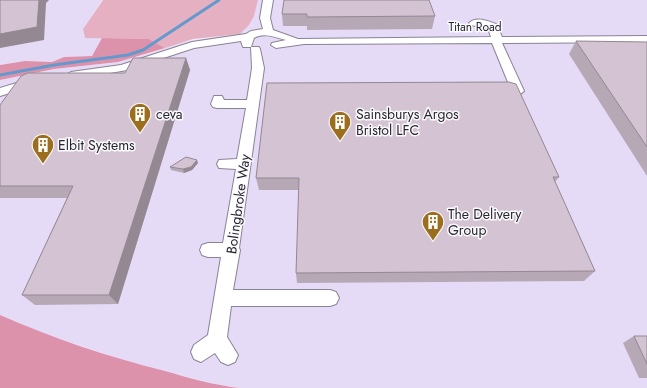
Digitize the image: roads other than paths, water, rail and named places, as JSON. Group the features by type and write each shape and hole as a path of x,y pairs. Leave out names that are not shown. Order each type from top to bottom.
{"street":[{"path":"251,42 265,18 268,0"},
{"path":"265,18 273,40"},
{"path":"474,23 489,24 492,26 498,40 496,43 518,91 507,91"},
{"path":"562,29 569,40"},
{"path":"251,42 258,32 273,40"},
{"name":"Titan Road","path":"273,40 372,45 435,44 498,40 647,39"},
{"path":"60,78 123,68 192,45 220,42 251,42 263,50 273,40"},
{"name":"Bolingbroke Way","path":"258,68 273,40"},
{"name":"Bolingbroke Way","path":"201,352 223,348 224,298 244,164 259,95 258,68 251,42"},
{"path":"0,92 23,84 44,80"},
{"path":"218,99 217,104 259,95"},
{"path":"224,164 244,164"},
{"path":"208,250 232,250"},
{"path":"224,298 330,298"}],"waterway":[{"path":"0,75 54,65 128,55 143,50 219,0"}],"place":[{"name":"ceva","path":"140,134"},
{"name":"Sainsburys Argos Bristol LFC","path":"340,142"},
{"name":"Elbit Systems","path":"43,164"},
{"name":"The Delivery Group","path":"433,242"}]}
